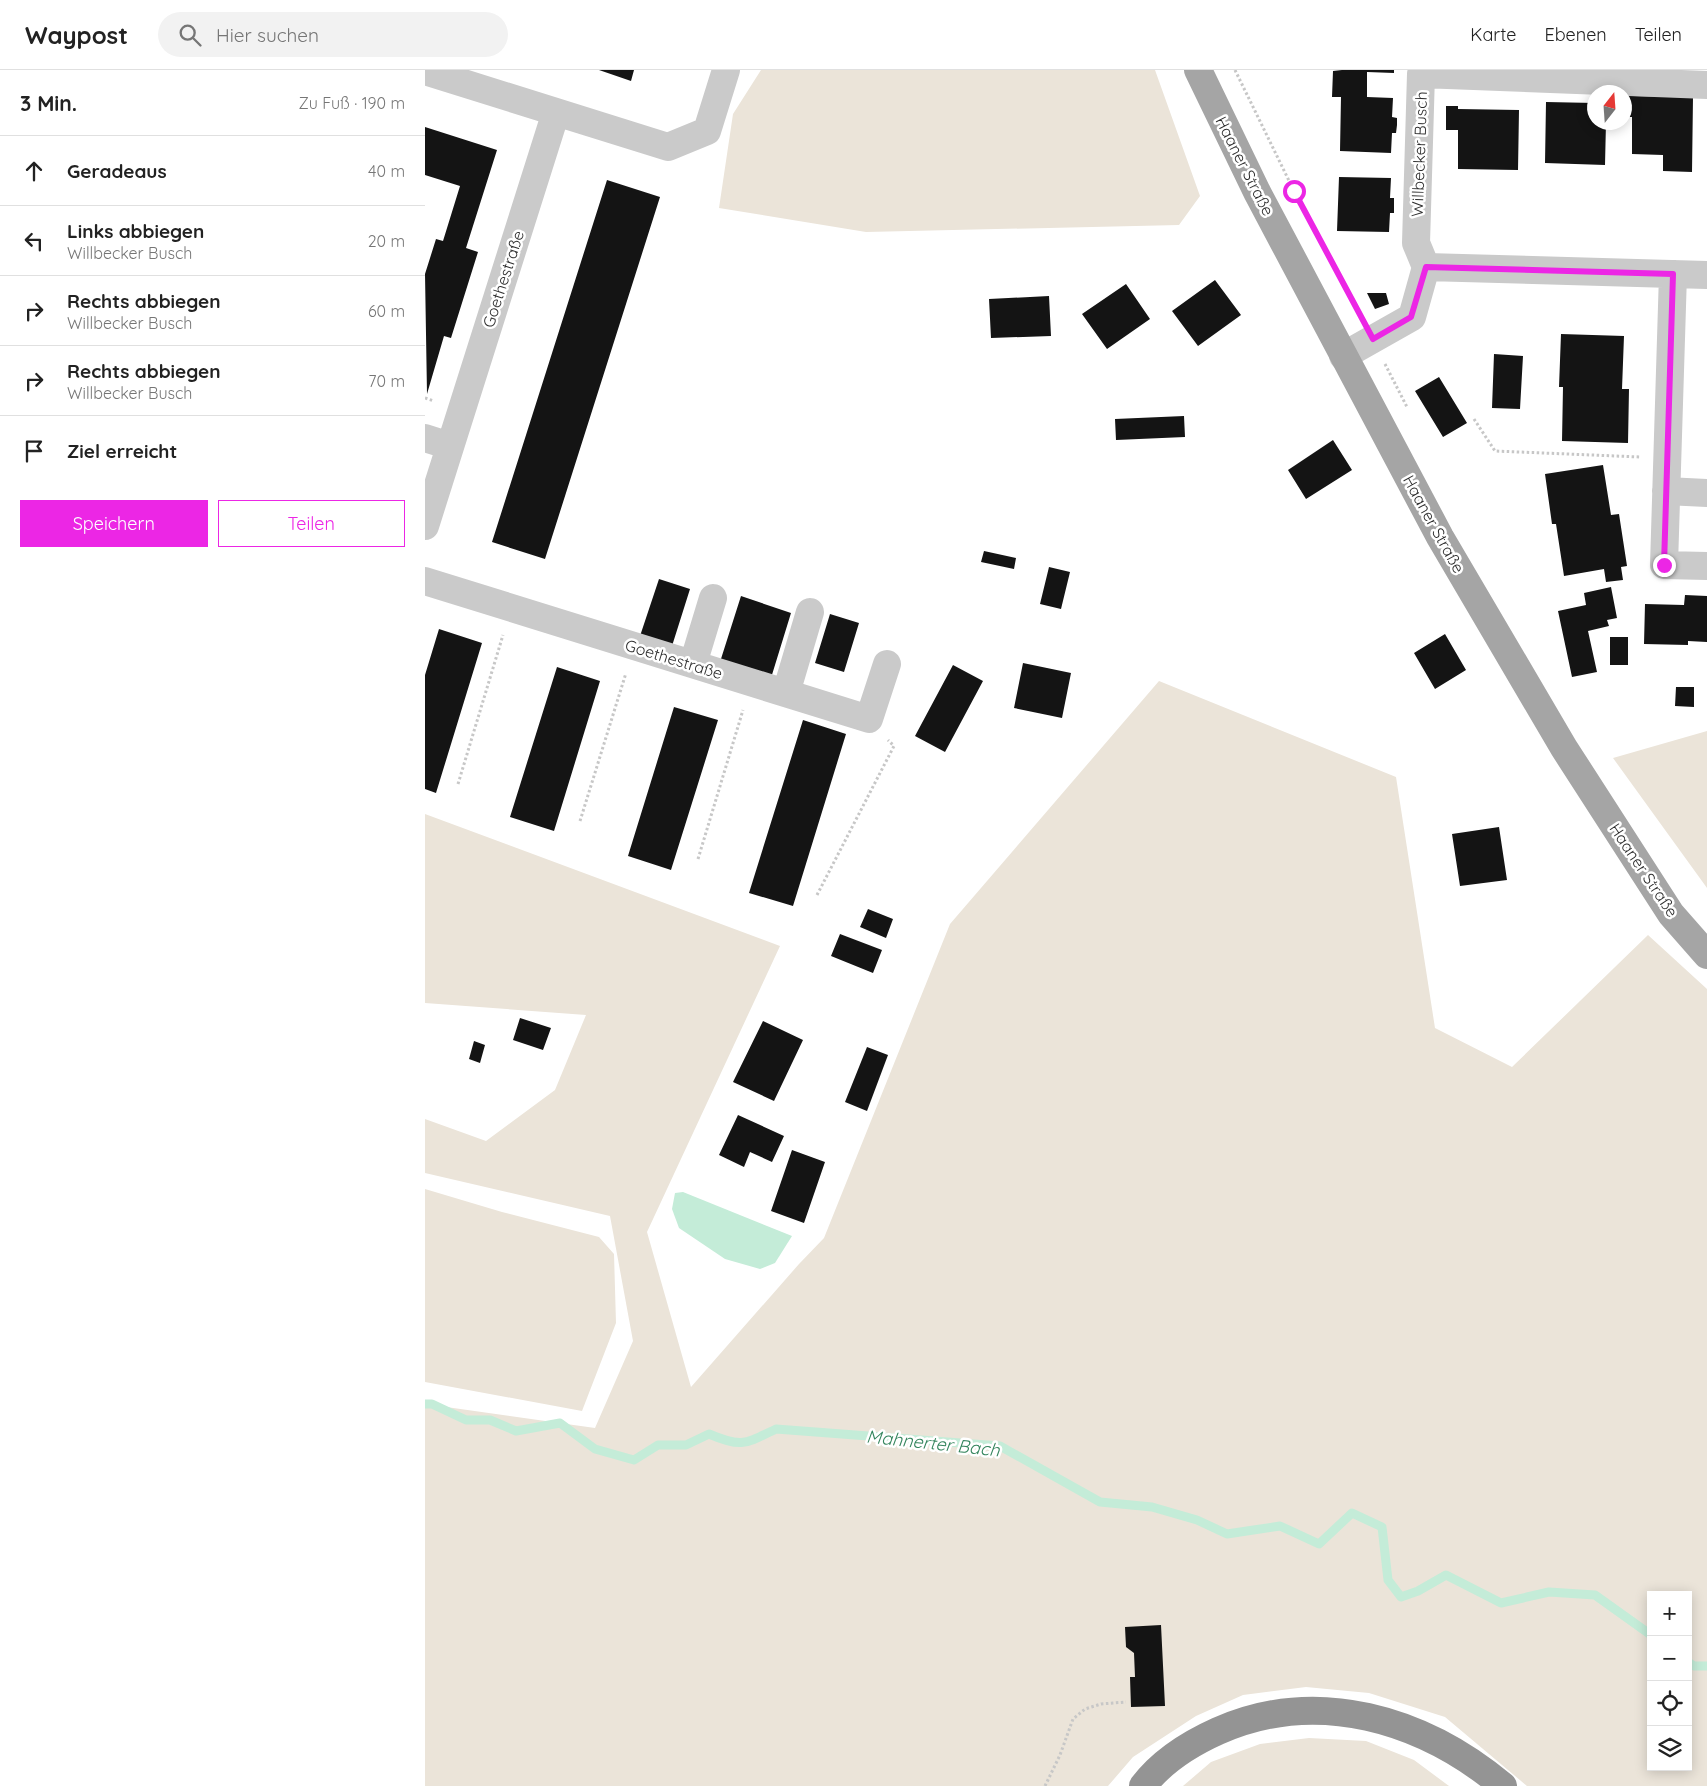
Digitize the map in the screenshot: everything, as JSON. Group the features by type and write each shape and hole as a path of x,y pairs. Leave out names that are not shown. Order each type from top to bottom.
{"highway":[{"path":"1143,1786 1156,1769 1197,1740 1245,1719 1302,1710 1369,1716 1421,1734 1477,1764 1503,1786"}],"main road":[{"name":"Haaner Straße","path":"1198,70 1257,192 1440,537 1564,748 1671,914 1707,955"}],"street":[{"path":"425,71 668,148 707,130 726,70"},
{"name":"Willbecker Busch","path":"1426,267 1416,243 1421,74 1455,72 1707,84"},
{"name":"Goethestraße","path":"425,526 556,112"},
{"path":"1343,356 1411,317 1426,267 1707,275"},
{"path":"1673,274 1664,565 1707,566"},
{"path":"425,438 451,446"},
{"path":"1666,491 1707,493"},
{"name":"Goethestraße","path":"425,580 869,719"},
{"path":"693,664 713,598"},
{"path":"785,693 810,612"},
{"path":"869,719 887,664"}],"path":[{"path":"1235,70 1294,191 1373,339 1407,408"},
{"path":"1474,419 1495,451 1668,460"},
{"path":"458,784 511,608"},
{"path":"580,821 634,646"},
{"path":"698,859 751,683"},
{"path":"817,895 894,746 869,719"},
{"path":"1045,1786 1060,1756 1073,1719 1085,1710 1101,1704 1126,1702"}],"shaded area":[{"path":"761,70 1155,70 1200,196 1179,225 866,232 719,208 733,114"},
{"path":"1159,681 1396,777 1435,1028 1512,1067 1648,935 1707,989 1707,1786 1527,1786 1445,1717 1369,1693 1306,1687 1243,1695 1196,1716 1133,1757 1108,1786 425,1786 425,1404 595,1428 633,1341 610,1216 425,1173 425,1119 486,1141 555,1090 586,1015 425,1003 425,814 780,946 647,1232 691,1387 824,1238 950,924"},
{"path":"1707,731 1707,888 1613,758"},
{"path":"425,1189 502,1212 599,1237 614,1254 616,1323 582,1411 425,1382"},
{"path":"683,1192 792,1236 775,1263 760,1269 725,1259 679,1228 672,1209 675,1193"},
{"path":"1309,1738 1366,1741 1414,1760 1449,1786 1183,1786 1211,1762 1260,1744"}],"building":[{"path":"599,70 634,70 631,81"},
{"path":"1394,70 1394,73 1367,72 1367,97 1393,98 1392,117 1397,118 1397,125 1396,133 1392,133 1391,153 1340,151 1341,97 1332,97 1333,71"},
{"path":"1632,93 1633,96 1693,97 1692,172 1663,171 1663,155 1632,154"},
{"path":"1546,102 1587,103 1587,130 1606,130 1605,165 1545,163"},
{"path":"1446,106 1458,106 1458,109 1519,110 1518,170 1458,169 1458,130 1446,130"},
{"path":"425,127 497,150 466,248 478,252 451,338 444,336 427,394 425,274 436,239 443,241 460,186 425,175"},
{"path":"1339,177 1391,178 1390,198 1394,198 1394,213 1390,213 1389,232 1337,231"},
{"path":"607,180 660,197 545,559 492,542"},
{"path":"1215,280 1241,315 1198,346 1172,311"},
{"path":"1126,284 1150,319 1107,349 1082,314"},
{"path":"1367,293 1386,293 1389,304 1375,309"},
{"path":"1049,296 1051,336 991,338 989,299"},
{"path":"1561,334 1624,336 1622,389 1629,389 1628,443 1562,441 1563,387 1559,387"},
{"path":"1494,354 1523,356 1520,409 1492,408"},
{"path":"1439,377 1467,423 1443,437 1415,391"},
{"path":"1184,416 1185,437 1116,440 1115,419"},
{"path":"1333,440 1352,470 1306,499 1288,470"},
{"path":"1603,465 1611,515 1619,514 1627,566 1621,567 1623,580 1606,582 1604,569 1564,576 1556,524 1552,524 1545,474"},
{"path":"984,551 1016,558 1014,569 981,562"},
{"path":"1049,567 1070,572 1061,609 1040,604"},
{"path":"659,579 690,589 672,646 640,636"},
{"path":"1611,587 1617,618 1607,620 1609,626 1588,631 1597,672 1572,677 1558,611 1586,605 1584,593"},
{"path":"1685,595 1707,596 1707,642 1688,641 1688,645 1644,644 1645,604 1684,605"},
{"path":"741,596 791,613 771,678 720,662"},
{"path":"830,614 859,623 844,672 815,663"},
{"path":"439,629 482,643 436,793 425,789 425,675"},
{"path":"1445,634 1466,670 1435,689 1414,653"},
{"path":"1610,637 1628,637 1628,665 1610,665"},
{"path":"1023,663 1071,673 1062,718 1014,708"},
{"path":"953,665 983,681 945,752 915,736"},
{"path":"557,667 600,681 554,831 510,817"},
{"path":"1676,687 1694,687 1694,707 1675,706"},
{"path":"674,707 718,720 671,870 628,856"},
{"path":"803,720 846,734 793,906 749,893"},
{"path":"1499,827 1507,880 1460,886 1452,834"},
{"path":"868,909 893,919 886,938 860,927"},
{"path":"840,934 882,950 873,973 831,956"},
{"path":"520,1018 551,1028 543,1050 513,1040"},
{"path":"763,1021 803,1040 774,1101 733,1082"},
{"path":"474,1041 485,1045 480,1063 469,1059"},
{"path":"867,1047 888,1055 867,1111 845,1102"},
{"path":"738,1115 784,1136 772,1162 750,1152 744,1167 719,1155"},
{"path":"792,1150 825,1162 804,1223 771,1211"},
{"path":"1161,1625 1165,1706 1131,1707 1130,1677 1135,1677 1134,1653 1126,1647 1125,1627"}],"waterway":[{"name":"Mahnerter Bach","path":"425,1404 432,1404 466,1420 490,1420 516,1431 560,1423 595,1449 634,1460 658,1445 686,1445 709,1434 737,1443 750,1441 776,1429 1000,1446 1100,1502 1152,1507 1197,1520 1227,1534 1280,1526 1319,1544 1352,1513 1382,1527 1388,1580 1401,1597 1418,1591 1446,1575 1501,1603 1549,1592 1595,1595 1647,1632"},
{"name":"Mahnerter Bach","path":"1692,1665 1707,1666"}],"route":[{"path":"1294,191 1373,339 1411,317 1426,267 1673,274 1664,565"}]}
